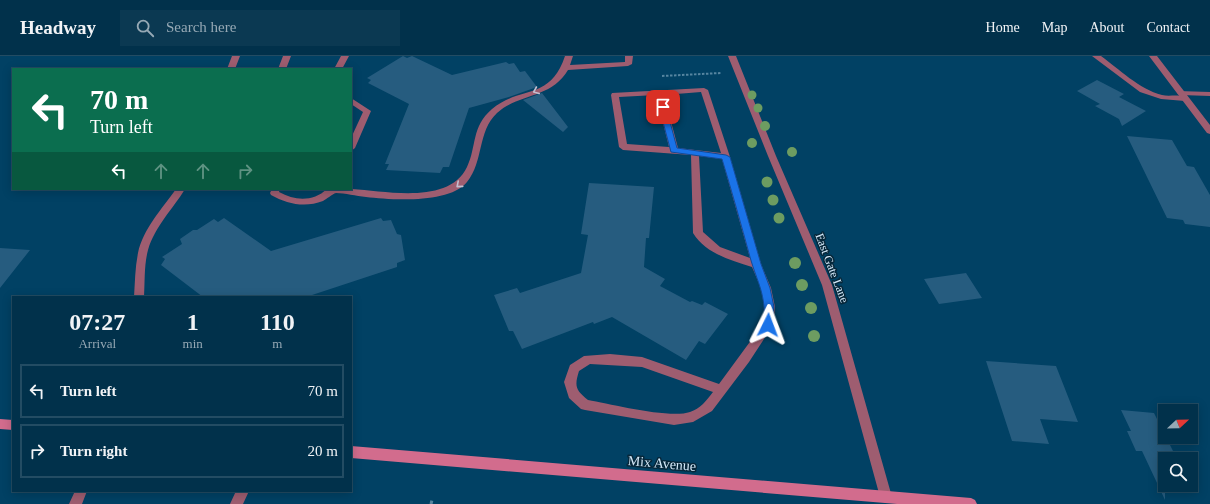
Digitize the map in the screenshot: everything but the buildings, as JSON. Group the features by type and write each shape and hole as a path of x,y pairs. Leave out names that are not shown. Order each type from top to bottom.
{"street":[{"path":"231,68 236,56"},
{"path":"282,68 286,56"},
{"path":"339,68 345,56"},
{"path":"344,190 413,196 440,194 454,189 463,182 472,167 478,134 495,111 506,104 550,86 561,78 569,56"},
{"path":"565,68 628,64 629,56"},
{"name":"East Gate Lane","path":"732,56 772,156 827,285 886,496"},
{"path":"1096,56 1143,90 1161,97 1210,94"},
{"path":"1153,56 1210,131"},
{"path":"720,390 688,377 642,362 610,359 588,359 574,368 570,382 573,394 585,405 674,420 693,417 708,407 745,359 768,325 770,307 756,264 726,157 704,90 615,95 623,147 674,150 726,157"},
{"path":"659,92 674,150"},
{"path":"352,101 367,111 352,146"},
{"path":"695,154 698,232 705,242 720,251 756,264"},
{"path":"139,296 141,261 145,245 152,230 180,190"},
{"path":"272,190 284,200 300,202 322,199 331,190"},
{"path":"0,424 12,425"},
{"name":"Mix Avenue","path":"352,452 971,504"},
{"path":"75,504 81,492"},
{"path":"236,504 242,492"}],"route":[{"path":"663,107 674,150 726,157 756,264 766,288 770,307 768,325"}]}
